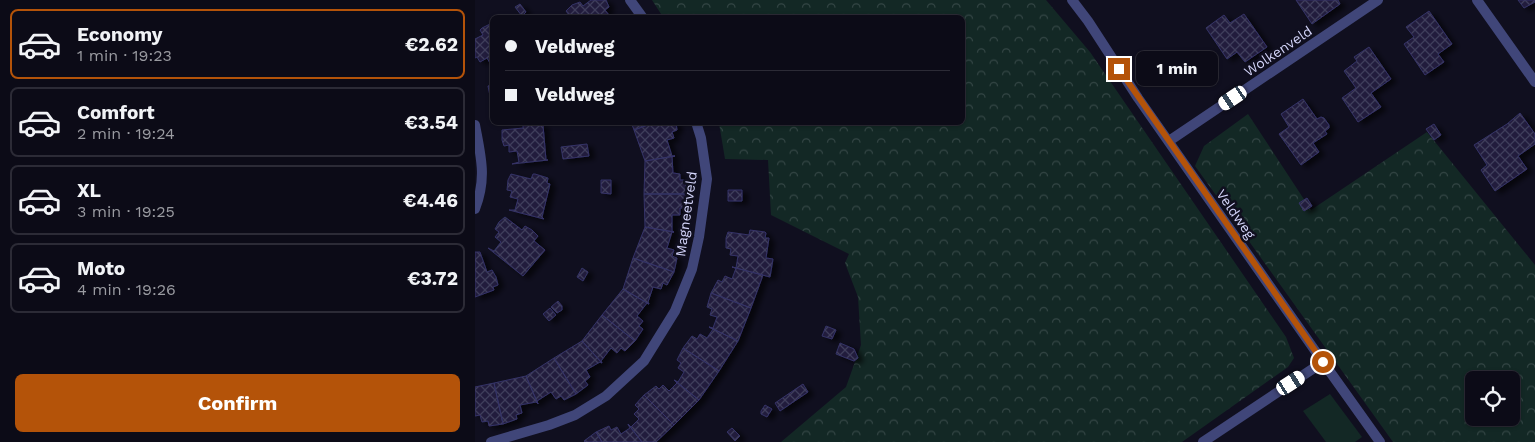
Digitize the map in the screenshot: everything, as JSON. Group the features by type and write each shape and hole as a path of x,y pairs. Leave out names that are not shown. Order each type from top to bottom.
{"street":[{"path":"630,0 641,15"},
{"name":"Veldweg","path":"1072,0 1088,21 1138,98 1380,442"},
{"name":"Wolkenveld","path":"1169,141 1378,0"},
{"path":"1477,0 1535,82"},
{"path":"475,125 483,168 482,192 475,209"},
{"name":"Magneetveld","path":"491,442 549,425 575,415 605,396 644,361 675,312 692,269 699,237 707,179 701,138 697,125"},
{"path":"1203,442 1323,362"}],"green space":[{"path":"652,0 1046,0 1090,52 1286,337 1294,358 1288,367 1182,442 781,442 846,387 861,345 858,297 845,263 849,254 771,215 768,160 725,159 719,125 965,125 965,15 662,15"},
{"path":"1248,114 1311,210 1427,132 1535,265 1535,442 1393,442 1195,166 1204,146"},
{"path":"1330,394 1362,437 1355,442 1326,442 1303,411"}],"building":[{"path":"591,0 606,0 609,7 605,10 609,15 569,15 566,11 572,5 580,2 583,6"},
{"path":"1296,0 1338,0 1340,4 1312,24"},
{"path":"1518,0 1535,0 1535,2 1524,8"},
{"path":"520,4 526,12 521,15 515,7"},
{"path":"1429,11 1452,44 1438,54 1444,62 1425,75 1404,44 1414,37 1406,27"},
{"path":"1244,14 1267,47 1245,62 1237,52 1227,59 1206,28 1224,15 1230,23"},
{"path":"490,24 490,63 487,58 480,62 477,57 475,58 475,39 483,35 480,30"},
{"path":"1369,47 1391,79 1371,93 1381,107 1358,122 1342,98 1356,88 1344,71 1357,61 1354,57"},
{"path":"1303,99 1317,119 1324,118 1329,128 1325,131 1327,134 1313,143 1319,152 1301,165 1279,134 1289,127 1281,114"},
{"path":"1520,113 1535,134 1535,144 1518,156 1527,169 1495,191 1481,170 1487,165 1474,145 1507,124"},
{"path":"1434,124 1441,135 1434,140 1426,129"},
{"path":"523,125 543,125 546,160 548,160 512,164 519,162 517,151 509,152 509,145 504,146 502,130 523,128"},
{"path":"632,125 648,125 634,130"},
{"path":"648,125 676,125 677,130 672,132 674,138 667,140 672,156 675,156 645,161 634,130"},
{"path":"587,144 589,156 563,159 561,147"},
{"path":"675,156 672,157 673,173 680,174 680,180 685,180 687,194 644,194 645,161"},
{"path":"511,174 531,179 533,174 548,178 547,183 550,184 542,217 544,219 509,210 515,210 518,199 510,197 512,191 507,190"},
{"path":"601,180 611,180 611,194 601,193"},
{"path":"728,190 742,190 742,201 728,201"},
{"path":"644,194 687,194 685,208 680,208 680,215 672,215 672,231 674,232 645,227"},
{"path":"1307,198 1312,206 1304,211 1299,203"},
{"path":"505,217 522,230 525,226 532,230 538,236 534,241 545,250 523,276 488,248 494,251 501,242 495,237 499,232 495,229"},
{"path":"645,227 674,232 672,232 667,248 674,250 672,256 677,258 674,272 633,258"},
{"path":"750,230 765,232 765,238 769,238 766,258 773,259 770,277 732,267 736,268 738,256 730,255 731,249 726,248 728,232 749,235"},
{"path":"475,252 480,252 487,272 492,270 498,285 493,287 494,290 475,297"},
{"path":"633,258 674,272 667,285 663,283 661,289 653,287 649,304 623,289"},
{"path":"582,268 588,272 583,281 577,277"},
{"path":"736,268 763,275 751,308 711,293 718,280 722,282 725,276 732,279"},
{"path":"623,289 649,304 647,303 637,316 643,321 639,326 643,329 635,341 602,315"},
{"path":"711,293 751,308 738,341 709,327 713,328 717,317 710,315 712,309 707,307"},
{"path":"558,301 562,306 562,310 557,313 551,307"},
{"path":"550,308 556,315 549,321 543,314"},
{"path":"602,315 635,341 625,351 621,348 617,353 611,348 601,361 602,363 582,341"},
{"path":"826,326 836,330 832,339 822,336"},
{"path":"709,327 738,341 719,371 683,348 692,336 697,339 700,334 707,338 713,329"},
{"path":"582,341 602,363 600,362 586,370 590,377 585,381 588,385 576,394 554,358"},
{"path":"840,343 854,349 858,358 854,361 836,354"},
{"path":"683,348 719,371 699,400 674,380 678,382 684,372 678,368 681,363 677,360"},
{"path":"554,358 576,394 564,400 561,396 556,399 551,392 537,401 538,404 526,376"},
{"path":"526,376 538,404 536,402 520,405 522,413 516,415 517,419 503,424 494,383"},
{"path":"674,380 699,400 674,425 644,395 656,386 659,389 663,385 669,391 677,383"},
{"path":"494,383 503,424 489,426 488,421 482,422 480,415 475,416 475,387"},
{"path":"803,384 808,392 780,411 775,403"},
{"path":"644,395 674,425 656,442 642,442 628,424 631,427 639,419 634,414 639,409 635,405"},
{"path":"765,405 772,409 767,417 761,414"},
{"path":"628,424 642,442 602,442 596,432 609,426 611,430 617,427 621,434 630,428"},
{"path":"732,428 740,436 735,441 727,432"},
{"path":"596,432 602,442 584,441"}],"route":[{"path":"1119,69 1323,362"}]}
